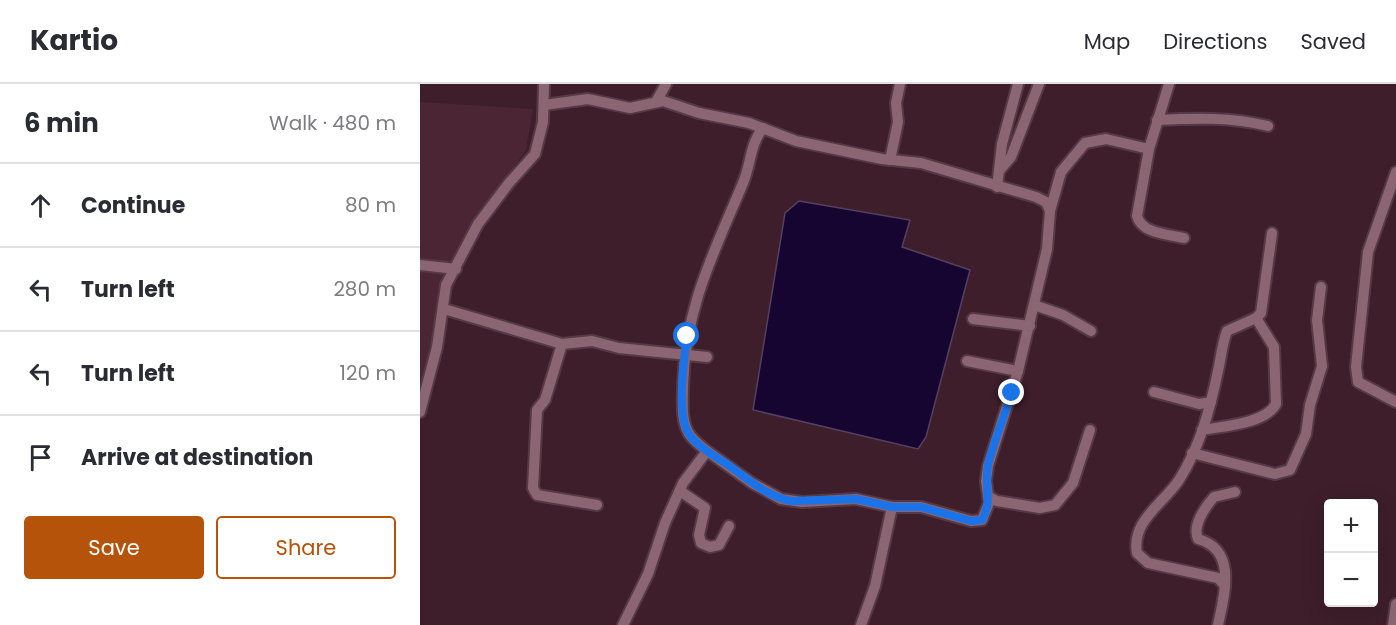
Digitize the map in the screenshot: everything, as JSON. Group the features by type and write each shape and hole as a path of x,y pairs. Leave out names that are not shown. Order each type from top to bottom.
{"street":[{"path":"420,412 444,309 446,285 478,224 509,183 535,154 540,142 544,84"},
{"path":"657,100 666,84"},
{"path":"890,160 898,122 896,103 900,84"},
{"path":"997,188 1002,144 1018,84"},
{"path":"999,171 1011,157 1039,84"},
{"path":"1169,84 1149,149 1138,204 1139,222 1149,230 1184,238"},
{"path":"544,105 588,99 630,108 657,100 763,128 823,148 921,163 997,188 1036,197 1046,202 1050,211"},
{"path":"1157,120 1210,118 1268,126"},
{"path":"763,128 753,143 744,180 706,269 691,315 685,355 685,424 692,438 752,483 781,499 802,502 856,499 892,507 921,507 978,522 984,516 989,497 986,481 988,466 1030,326 1047,249 1050,211 1061,172 1085,143 1106,139 1149,149"},
{"path":"1396,172 1368,252 1356,367 1358,382 1396,402"},
{"path":"1225,586 1218,578 1148,563 1137,553 1136,539 1146,518 1179,481 1192,453 1211,402 1227,331 1256,318 1263,304 1272,233"},
{"path":"420,265 456,268"},
{"path":"1192,453 1275,474 1290,470 1306,434 1310,405 1322,366 1317,320 1321,287"},
{"path":"1034,305 1063,315 1091,331"},
{"path":"444,309 562,344 592,341 619,348 707,357"},
{"path":"1202,430 1259,418 1268,414 1276,404 1274,347 1256,318"},
{"path":"973,319 1030,326"},
{"path":"562,344 545,400 537,410 534,493 547,498 597,505"},
{"path":"967,361 1018,371"},
{"path":"1154,392 1199,404 1211,402"},
{"path":"989,497 997,501 1040,508 1054,505 1073,483 1090,430"},
{"path":"623,625 648,574 665,523 680,491 707,451"},
{"path":"680,491 705,508 705,519 699,535 701,543 710,547 719,545 729,526"},
{"path":"1218,625 1226,569 1215,548 1198,539 1196,532 1202,515 1214,497 1235,492"},
{"path":"861,625 875,586 892,507"},
{"path":"1393,625 1396,604"}],"shaded area":[{"path":"420,102 533,109 526,150 476,221 442,284 426,380 420,392"},
{"path":"799,201 910,220 902,247 970,270 926,437 918,449 753,410 785,213"}],"route":[{"path":"687,336 683,411 687,432 707,451 723,460 752,483 781,499 791,501 856,499 892,507 921,507 978,522 982,520 989,503 986,481 988,466 1012,393"}]}
